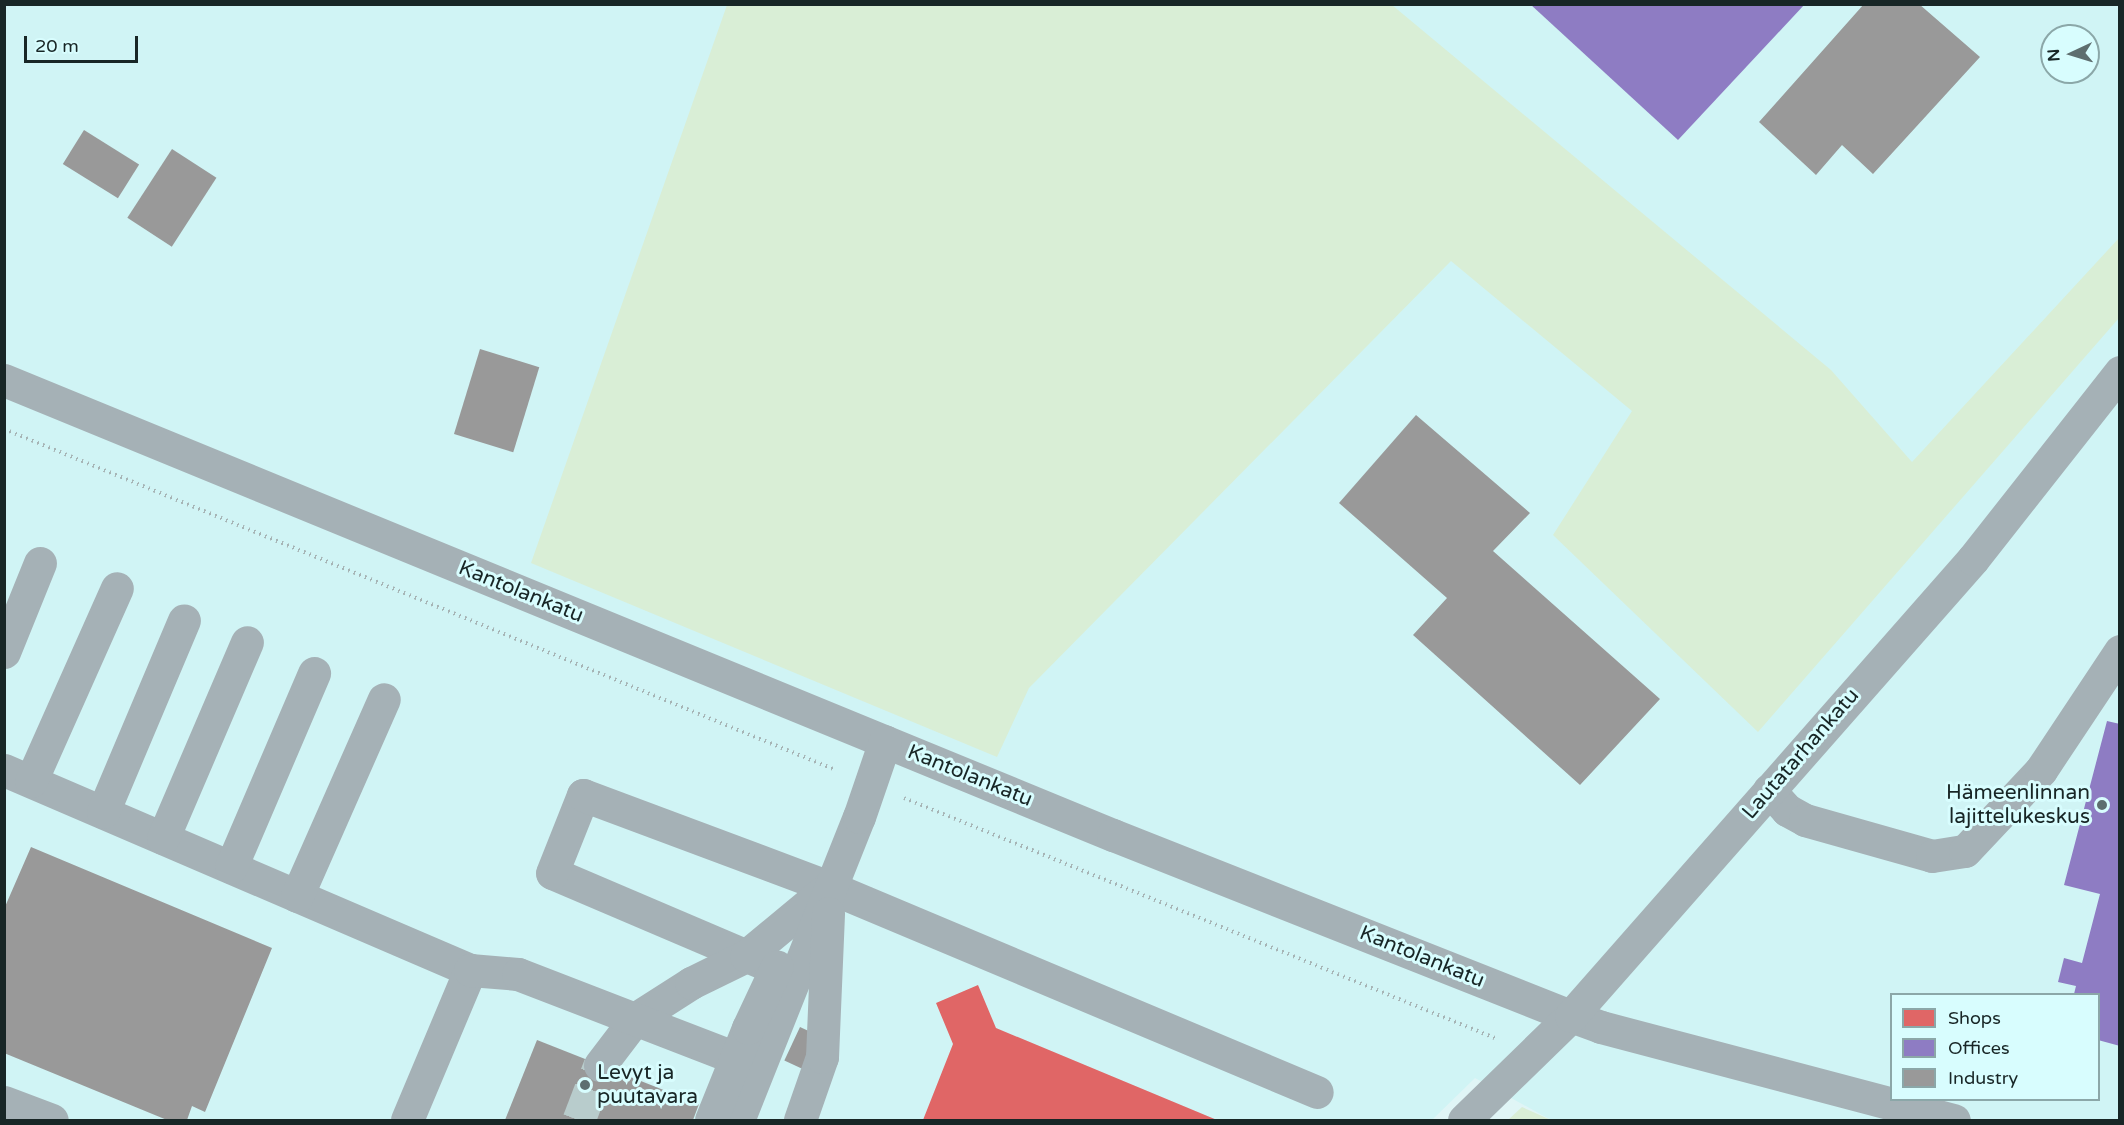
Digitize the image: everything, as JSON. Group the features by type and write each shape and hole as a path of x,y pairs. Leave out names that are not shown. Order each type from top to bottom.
{"street":[{"name":"Lautatarhankatu","path":"1464,1120 1571,1016 1973,559 2073,436 2120,372"},
{"name":"Kantolankatu","path":"4,380 1124,839 1571,1016 1601,1027 1954,1120"},
{"path":"4,652 40,563"},
{"path":"117,588 18,775 470,970 518,974 736,1059"},
{"path":"103,812 184,620"},
{"path":"163,838 247,642"},
{"path":"1769,790 1787,810 1805,820 1932,856 1965,850 2041,770 2120,651"},
{"path":"231,867 314,673"},
{"path":"297,896 384,699"},
{"path":"733,1114 829,887 885,741"},
{"path":"761,962 552,873 583,795 829,887 1317,1092"},
{"path":"733,1114 736,1059 761,962 829,887"},
{"path":"800,1120 822,1057 829,887"},
{"path":"600,1065 635,1019 691,983 761,962"},
{"path":"407,1120 470,970"},
{"path":"4,1102 52,1120"}],"path":[{"path":"4,429 1532,1053"}],"shaded area":[{"path":"5,5 2119,5 2119,1120 1551,1120 1475,1078 1432,1120 5,1120"}],"green space":[{"path":"727,5 1392,5 1831,370 1912,462 2119,238 2119,318 1758,732 1553,535 1632,411 1451,261 1029,688 997,757 531,563"},
{"path":"1522,1107 1551,1120 1508,1120"}],"building: Shops":[{"path":"978,985 996,1028 1217,1120 923,1120 953,1044 936,1003"}],"building: Offices":[{"path":"1530,4 1805,4 1678,140"},
{"name":"Hämeenlinnan lajittelukeskus","path":"2107,721 2120,724 2120,1046 2100,1041 2100,993 2074,993 2076,986 2058,982 2064,958 2082,963 2100,894 2064,885"}],"building: Industry":[{"path":"1864,4 1919,4 1980,57 1873,174 1842,145 1816,175 1759,122"},
{"path":"84,130 139,164 118,198 63,164"},
{"path":"172,149 216,178 172,247 127,218"},
{"path":"480,349 539,367 513,452 454,434"},
{"path":"1416,415 1530,513 1493,551 1660,699 1580,785 1413,635 1447,598 1339,503"},
{"path":"31,847 272,948 205,1112 192,1106 187,1120 167,1120 4,1053 4,909"},
{"path":"800,1027 817,1035 802,1069 784,1061"},
{"name":"Levyt ja puutavara","path":"537,1040 699,1104 693,1120 505,1120"}],"tunnel":[{"path":"579,1120 600,1065"}],"place":[{"name":"Hämeenlinnan lajittelukeskus","path":"2102,805"},
{"name":"Levyt ja puutavara","path":"585,1085"}]}
